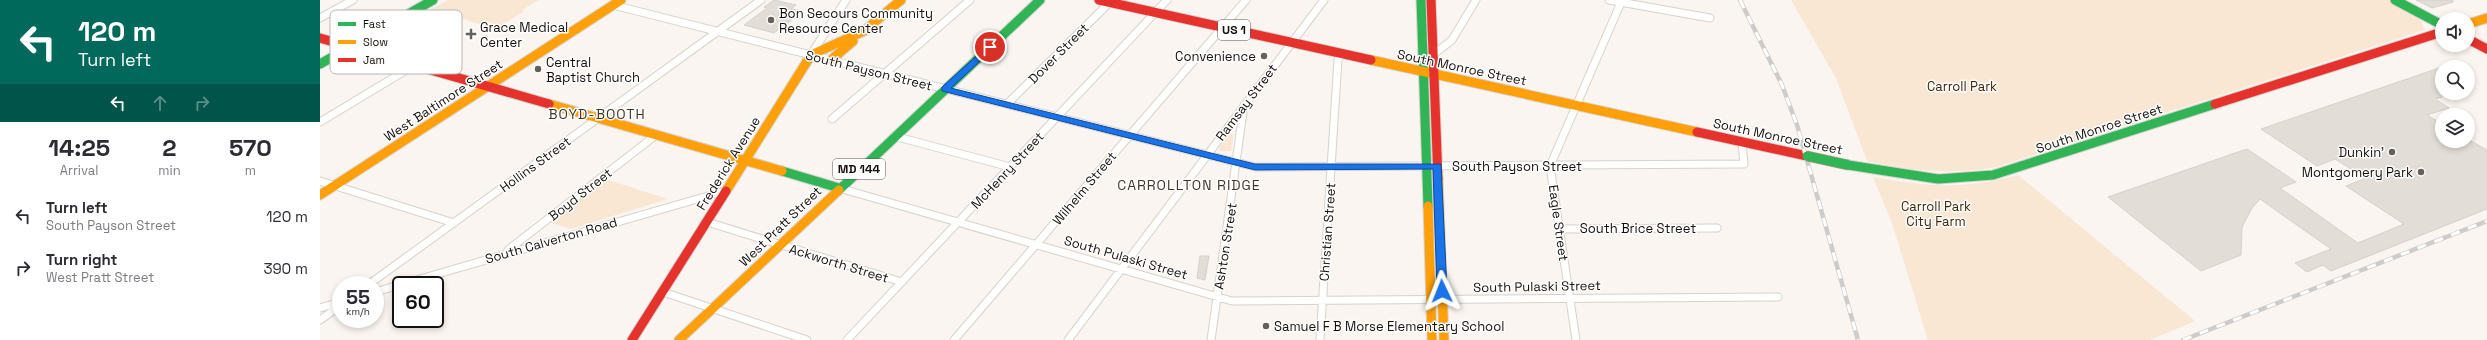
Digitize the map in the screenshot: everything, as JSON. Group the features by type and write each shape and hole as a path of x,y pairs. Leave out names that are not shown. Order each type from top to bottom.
{"main road":[{"path":"415,10 433,0"},
{"path":"831,60 901,0"},
{"name":"West Pratt Street","path":"679,340 779,244 1040,0"},
{"name":"South Monroe Street","path":"1099,0 1874,170 1944,180 1993,175 2435,34"},
{"path":"1421,0 1432,340"},
{"path":"1431,0 1444,340"},
{"path":"2395,0 2435,21"},
{"name":"West Baltimore Street","path":"320,195 617,3"},
{"path":"2475,22 2487,18"},
{"path":"811,55 864,31"},
{"name":"South Pulaski Street","path":"320,38 330,41"},
{"path":"2475,43 2487,49"},
{"name":"Frederick Avenue","path":"632,340 811,55"},
{"path":"320,64 330,58"},
{"name":"South Pulaski Street","path":"441,74 839,188"}],"street":[{"path":"335,10 353,0"},
{"name":"Hollins Street","path":"380,276 761,0"},
{"name":"Frederick Avenue","path":"811,55 846,0"},
{"path":"832,119 970,0"},
{"name":"McHenry Street","path":"847,340 1167,0"},
{"name":"Wilhelm Street","path":"954,340 1246,0"},
{"name":"Ramsay Street","path":"1068,340 1324,0"},
{"path":"1434,54 1454,38 1476,0"},
{"path":"1609,0 1710,18"},
{"path":"1550,166 1621,1"},
{"name":"Dover Street","path":"1006,104 1110,2"},
{"name":"South Payson Street","path":"617,3 717,31 1255,167 1744,164 1746,142"},
{"path":"320,18 330,13"},
{"name":"Christian Street","path":"1320,340 1338,59 1342,54"},
{"path":"320,122 400,74"},
{"name":"Ashton Street","path":"1211,340 1244,105"},
{"name":"Boyd Street","path":"505,253 656,135"},
{"path":"894,136 1010,167"},
{"name":"Eagle Street","path":"1550,166 1576,340"},
{"path":"320,181 454,223"},
{"name":"South Pulaski Street","path":"839,188 1232,301 1778,297"},
{"name":"South Calverton Road","path":"384,289 505,253 727,190"},
{"name":"Ackworth Street","path":"707,222 902,282"},
{"name":"South Brice Street","path":"1560,228 1717,228"},
{"path":"663,292 807,340"},
{"path":"320,308 332,306"},
{"path":"320,320 332,311"}],"green space":[{"path":"448,0 539,0 522,10 525,11 495,29 462,19 462,10 430,10"},
{"name":"Carroll Park","path":"1791,0 2388,0 2405,8 2415,15 2422,24 2424,30 1996,167 1963,171 1932,171 1867,161 1836,78"},
{"path":"1230,134 1234,134 1231,151 1220,151 1219,148"},
{"name":"Carroll Park City Farm","path":"2018,175 2195,321 2150,340 1928,340 1892,223 1873,177 1929,185 1963,185 1998,180"},
{"path":"605,179 668,199 571,229 549,222"}],"building":[{"name":"Bon Secours Community Resource Center","path":"774,0 796,5 791,9 799,10 793,15 797,16 774,33 744,25 767,8 764,7"},
{"path":"2416,0 2453,0 2453,2 2432,8"},
{"name":"Montgomery Park","path":"2435,69 2435,100 2449,108 2435,108 2435,112 2427,115 2435,120 2435,148 2475,148 2475,143 2487,150 2487,209 2331,271 2323,265 2307,272 2295,263 2331,249 2260,199 2252,208 2242,227 2241,255 2201,271 2108,197 2247,149 2296,182 2280,188 2358,243 2404,224 2346,186 2366,178 2335,159 2317,166 2261,129"},
{"path":"1200,256 1209,256 1205,280 1197,278"}],"railway":[{"path":"1740,0 1782,85 1797,125 1858,340"},
{"path":"2183,340 2487,221"}],"traffic: fast":[{"path":"415,10 433,0"},
{"path":"839,190 1040,0"},
{"path":"1421,0 1428,206"},
{"path":"2395,0 2435,21"},
{"path":"320,64 330,58"},
{"path":"1848,165 1902,175 1938,179 1993,175 2215,104"},
{"path":"1807,156 1848,165"},
{"path":"782,171 839,188"}],"traffic: slow":[{"path":"320,195 621,0"},
{"path":"726,191 811,55 864,31 901,0"},
{"path":"2475,22 2487,18"},
{"path":"831,60 853,41"},
{"path":"1371,60 1697,132"},
{"path":"549,104 782,171"},
{"path":"1438,179 1444,340"},
{"path":"679,340 839,190"},
{"path":"1428,206 1432,340"}],"traffic: jam":[{"path":"1099,0 1371,60"},
{"path":"1431,0 1438,179"},
{"path":"2215,104 2435,34"},
{"path":"320,38 330,41"},
{"path":"2475,43 2487,49"},
{"path":"445,74 549,104"},
{"path":"1697,132 1807,156"},
{"path":"632,340 726,191"}],"place":[{"name":"Bon Secours Community Resource Center","path":"771,20"},
{"name":"Grace Medical Center","path":"471,34"},
{"name":"Convenience","path":"1264,56"},
{"name":"Central Baptist Church","path":"538,69"},
{"name":"Dunkin'","path":"2392,152"},
{"name":"Montgomery Park","path":"2421,172"},
{"name":"Samuel F B Morse Elementary School","path":"1266,326"}],"district":[{"name":"BOYD-BOOTH","path":"597,114"},
{"name":"CARROLLTON RIDGE","path":"1189,185"}],"route":[{"path":"990,47 945,89 1255,167 1437,166 1442,291"}]}
